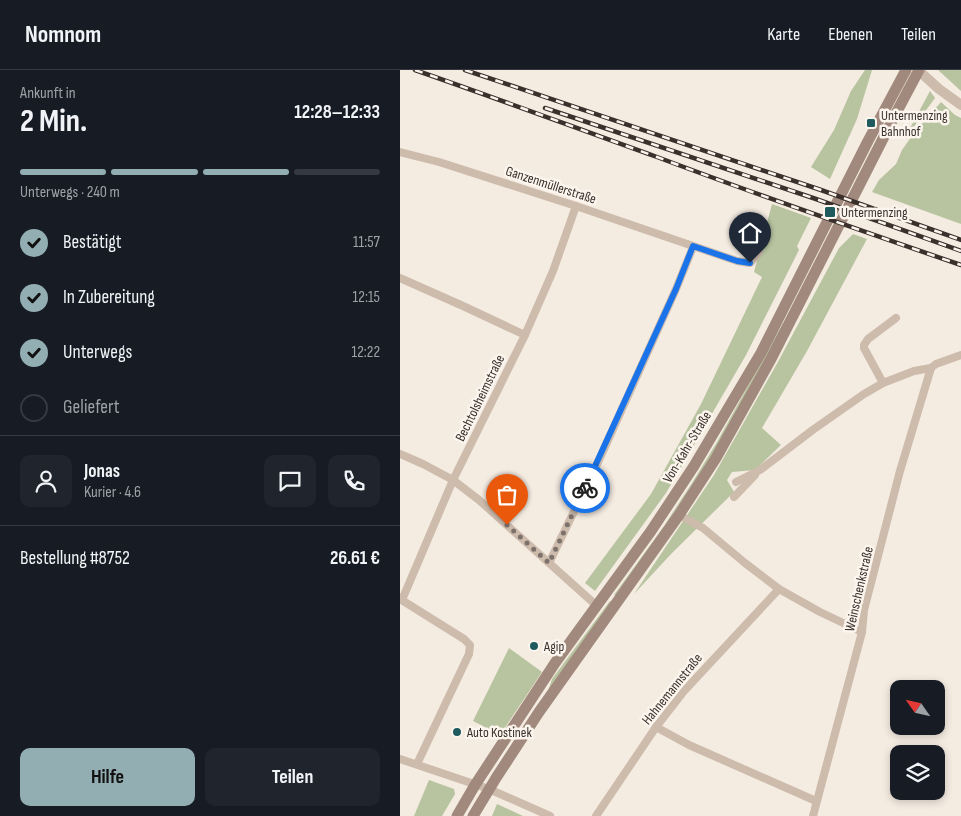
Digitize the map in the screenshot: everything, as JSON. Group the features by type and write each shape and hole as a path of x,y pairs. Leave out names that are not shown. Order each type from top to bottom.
{"main road":[{"name":"Von-Kahr-Straße","path":"457,816 475,785 555,663 652,531 694,466 761,353 906,70"},
{"name":"Von-Kahr-Straße","path":"473,816 564,676 679,515 716,458 771,360 919,70"}],"street":[{"path":"919,70 961,105"},
{"name":"Ganzenmüllerstraße","path":"400,152 439,162 576,206 737,261 750,263 760,252"},
{"name":"Bechtolsheimstraße","path":"401,600 453,480 525,335 552,271 576,206"},
{"path":"549,563 607,442 676,289 693,246"},
{"path":"400,278 525,335"},
{"path":"883,383 864,348 864,344 868,338 896,318"},
{"path":"734,497 760,470 864,394 883,383 914,371 931,368 936,364 961,355"},
{"name":"Weinschenkstraße","path":"812,816 862,632 864,610 900,471 931,368"},
{"path":"400,454 453,480 479,500 597,606"},
{"path":"736,482 760,470"},
{"path":"679,515 703,528 779,588 820,612 862,632"},
{"name":"Hahnemannstraße","path":"596,816 656,727 684,691 779,588"},
{"path":"401,600 464,639 470,645 469,654 417,764"},
{"path":"656,727 689,745 816,801"},
{"path":"400,759 489,789 550,816"}],"green space":[{"path":"865,70 872,70 857,119 830,179 811,167 834,130 851,91"},
{"path":"938,70 961,70 961,91"},
{"path":"930,91 935,98 910,132 909,130"},
{"path":"941,102 961,118 961,224 872,192 879,180 896,164 902,150 914,133"},
{"path":"772,204 811,218 797,246 799,250 746,355 666,493 595,591 585,583 651,494 701,404 762,277 754,272"},
{"path":"853,234 867,239 807,351 762,428 781,445 755,470 732,472 727,480 734,492 672,553 634,594 714,475 839,248"},
{"path":"783,323 785,325 720,444 618,597 614,595 664,526 692,483"},
{"path":"610,601 614,603 548,691 552,679"},
{"path":"509,648 542,672 500,735 473,721"},
{"path":"429,780 454,789 455,794 442,816 414,816"},
{"path":"497,804 523,816 492,816"}],"railway":[{"path":"415,70 771,199 961,265"},
{"path":"465,70 821,190 961,240"},
{"path":"545,108 816,199 961,251"}],"way so far":[{"path":"507,525 549,563 585,488"}],"place":[{"name":"Untermenzing Bahnhof","path":"871,123"},
{"name":"Untermenzing","path":"830,212"},
{"name":"Agip","path":"534,646"},
{"name":"Auto Kostinek","path":"457,732"}],"route":[{"path":"585,488 676,289 693,246 737,261 750,263"}]}
